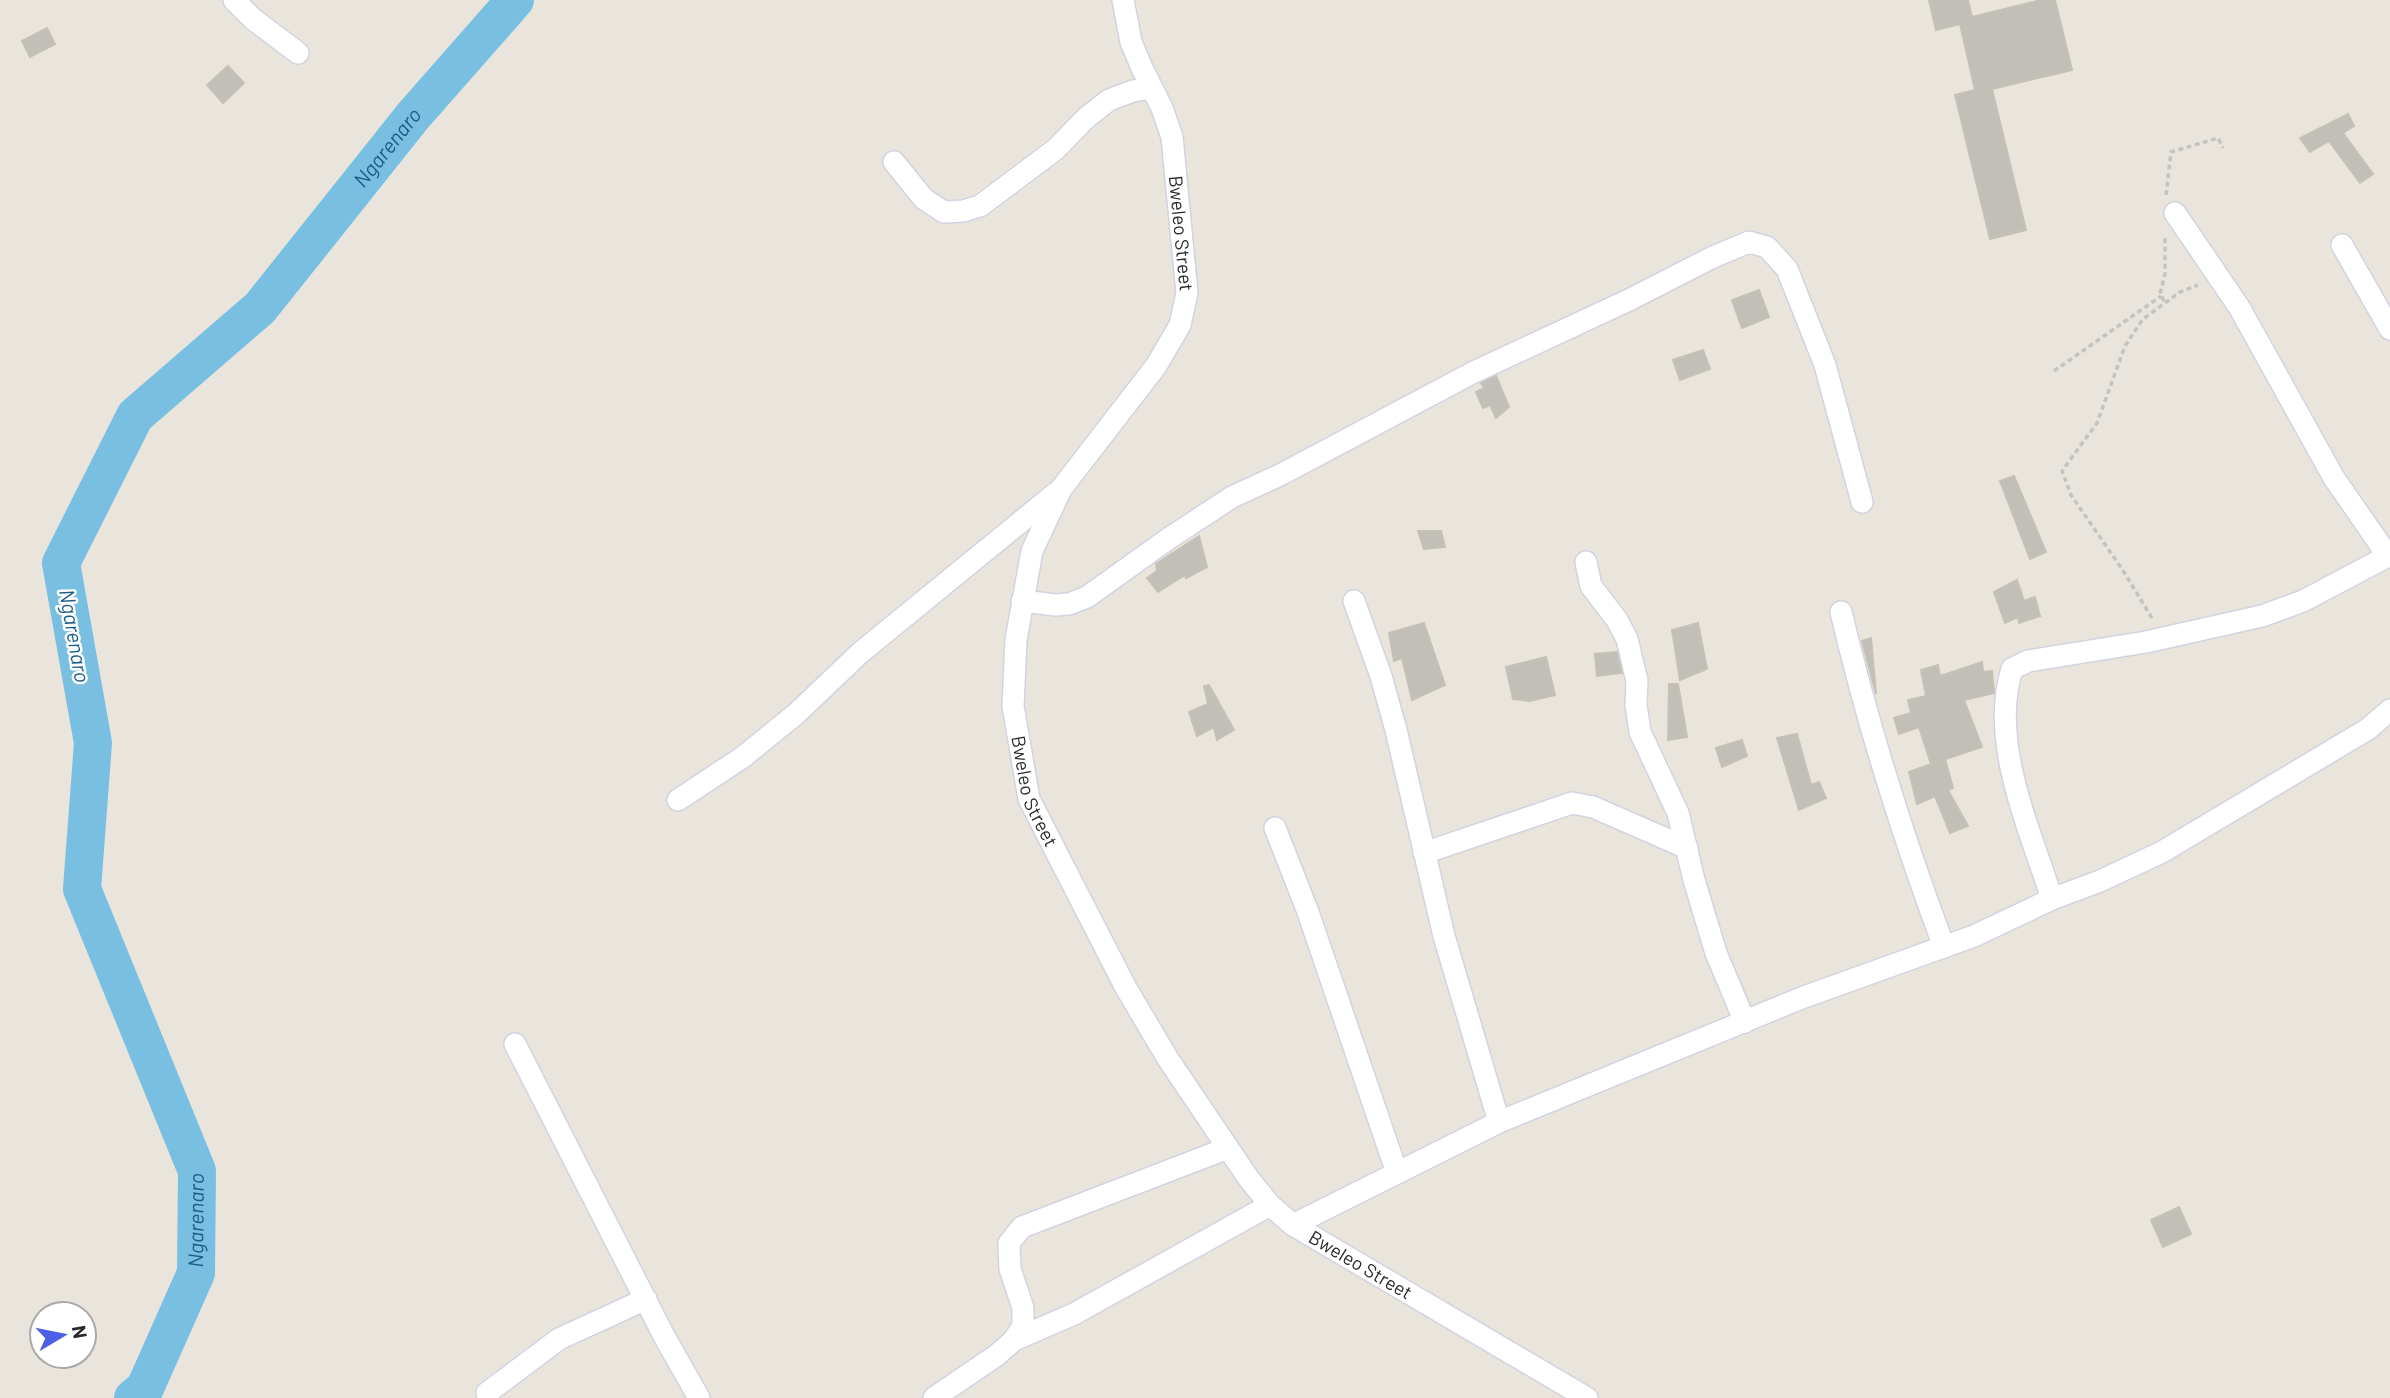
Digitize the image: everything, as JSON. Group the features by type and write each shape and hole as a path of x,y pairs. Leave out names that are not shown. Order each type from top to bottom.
{"street":[{"path":"234,0 253,19 298,53"},
{"name":"Bweleo Street","path":"1122,0 1132,42 1151,88 1163,108 1172,137 1187,292 1180,325 1156,366 1061,489 1032,551 1016,640 1013,706 1029,799 1143,1019 1228,1148 1270,1205 1293,1225 1587,1398"},
{"path":"894,162 924,199 944,212 963,211 980,206 1055,149 1086,118 1109,100 1151,88"},
{"path":"2052,899 2013,774 2006,740 2005,705 2012,669 2028,661 2163,638 2262,616 2303,601 2389,556 2333,478 2239,307 2175,213"},
{"path":"1022,601 1056,605 1069,604 1087,597 1233,497 1282,474 1472,373 1749,242 1767,247 1787,269 1825,365 1862,502"},
{"path":"2342,245 2390,329"},
{"path":"678,800 743,757 796,714 860,653 1061,489"},
{"path":"1587,562 1591,586 1617,620 1627,639 1637,681 1636,705 1640,733 1678,813 1716,953 1745,1022"},
{"path":"1354,601 1381,676 1393,719 1454,972 1499,1122"},
{"path":"1841,612 1856,677 1882,765 1944,947"},
{"path":"1293,1225 1499,1122 1804,997 1974,936 2162,852 2368,729 2390,710"},
{"path":"1424,853 1572,803 1593,807 1687,848"},
{"path":"1275,828 1308,912 1397,1173"},
{"path":"515,1044 699,1398"},
{"path":"934,1398 997,1355 1014,1340 1023,1326 1023,1308 1010,1269 1009,1243 1022,1227 1228,1148"},
{"path":"1014,1340 1074,1314 1270,1205"},
{"path":"486,1393 559,1339 646,1299"}],"path":[{"path":"2163,638 2122,569 2071,495 2062,471 2096,424 2125,346 2143,319 2180,292 2220,280"},
{"path":"2054,371 2161,296"}],"building":[{"path":"1929,0 1968,0 1972,17 2041,0 2055,0 2072,70 1992,89 2026,230 1990,239 1955,95 1975,90 1960,24 1936,30"},
{"path":"47,28 55,44 30,57 22,41"},
{"path":"228,66 244,83 223,103 207,85"},
{"path":"2348,114 2354,126 2343,133 2373,174 2360,183 2329,141 2310,152 2300,138"},
{"path":"1759,290 1769,317 1742,328 1732,300"},
{"path":"1703,350 1710,369 1680,380 1673,360"},
{"path":"1496,376 1509,407 1496,418 1490,405 1483,408 1476,392 1484,388 1481,383"},
{"path":"2014,476 2046,552 2030,559 2000,481"},
{"path":"1418,531 1441,531 1445,547 1424,549"},
{"path":"1199,536 1207,567 1186,578 1185,575 1158,592 1147,578 1157,571 1156,564"},
{"path":"2017,580 2024,601 2035,597 2040,616 2019,623 2018,617 2005,623 1994,592"},
{"path":"1424,623 1445,685 1412,700 1402,658 1394,661 1389,633"},
{"path":"1698,623 1707,669 1680,680 1672,630"},
{"path":"1871,638 1872,649 1876,694 1862,641"},
{"path":"1617,652 1622,673 1597,676 1595,654"},
{"path":"1546,657 1555,695 1530,701 1513,699 1506,667"},
{"path":"1982,662 1983,672 1992,671 1994,693 1964,700 1982,747 1931,764 1919,727 1899,734 1894,718 1911,713 1908,700 1926,696 1921,670 1938,665 1940,676"},
{"path":"1669,684 1678,684 1687,737 1668,740"},
{"path":"1209,685 1234,730 1217,740 1214,727 1197,736 1189,712 1208,704 1204,686"},
{"path":"1797,734 1811,785 1819,782 1826,798 1799,810 1777,738"},
{"path":"1742,740 1747,756 1722,767 1716,748"},
{"path":"1945,759 1953,788 1948,790 1968,826 1950,833 1935,796 1917,804 1909,772"},
{"path":"2179,1207 2191,1234 2163,1247 2151,1220"}],"waterway":[{"name":"Ngarenaro","path":"133,1398 145,1388 196,1273 197,1171 82,889 93,743 61,563 135,416 260,308 413,116 515,0"}]}
